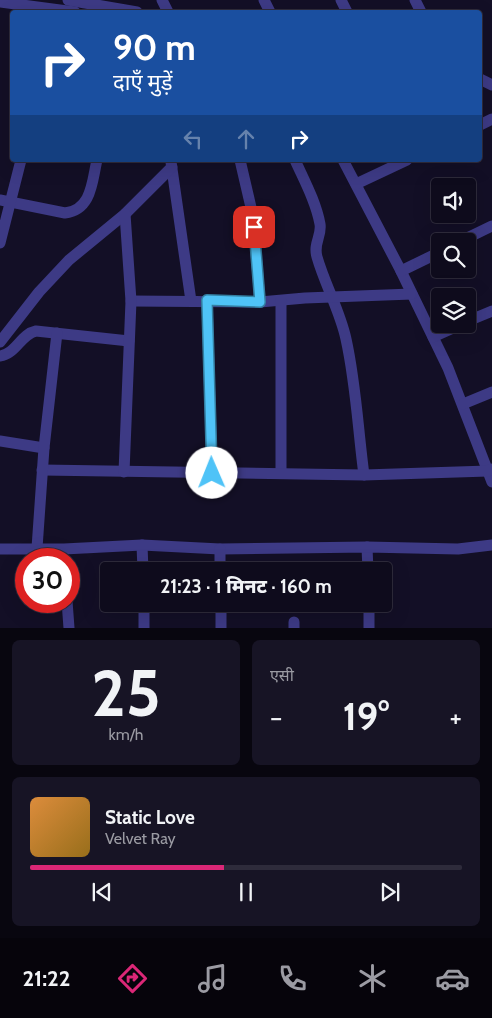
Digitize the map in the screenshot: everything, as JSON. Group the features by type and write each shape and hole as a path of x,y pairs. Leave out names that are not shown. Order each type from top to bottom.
{"street":[{"path":"68,0 126,10"},
{"path":"0,2 51,10"},
{"path":"0,243 5,201 20,162"},
{"path":"5,201 65,213 75,212 82,207 89,194 97,162"},
{"path":"240,162 253,216 260,302"},
{"path":"296,162 320,225 315,249 321,271 346,338 364,475"},
{"path":"344,162 433,337 490,470 492,482"},
{"path":"356,184 403,162"},
{"path":"0,342 69,260 125,214 172,164"},
{"path":"172,164 191,301"},
{"path":"124,472 131,301 125,214"},
{"path":"476,234 492,226"},
{"path":"401,271 431,256"},
{"path":"131,301 207,300 260,302 412,294"},
{"path":"207,300 212,473"},
{"path":"281,301 282,473"},
{"path":"476,318 492,311"},
{"path":"0,356 6,355 13,350 32,332 129,341"},
{"path":"38,548 42,470 57,333"},
{"path":"433,337 442,333"},
{"path":"463,404 492,392"},
{"path":"0,441 44,448"},
{"path":"42,470 364,475 490,470"},
{"path":"80,552 142,545 220,549 367,547 458,549 492,545"},
{"path":"142,545 143,562"},
{"path":"367,547 368,562"},
{"path":"0,549 15,549"},
{"path":"220,549 220,562"},
{"path":"144,612 144,628"},
{"path":"221,612 221,628"},
{"path":"369,612 369,628"},
{"path":"68,613 69,628"}],"route":[{"path":"212,473 207,300 260,302 254,227"}]}
